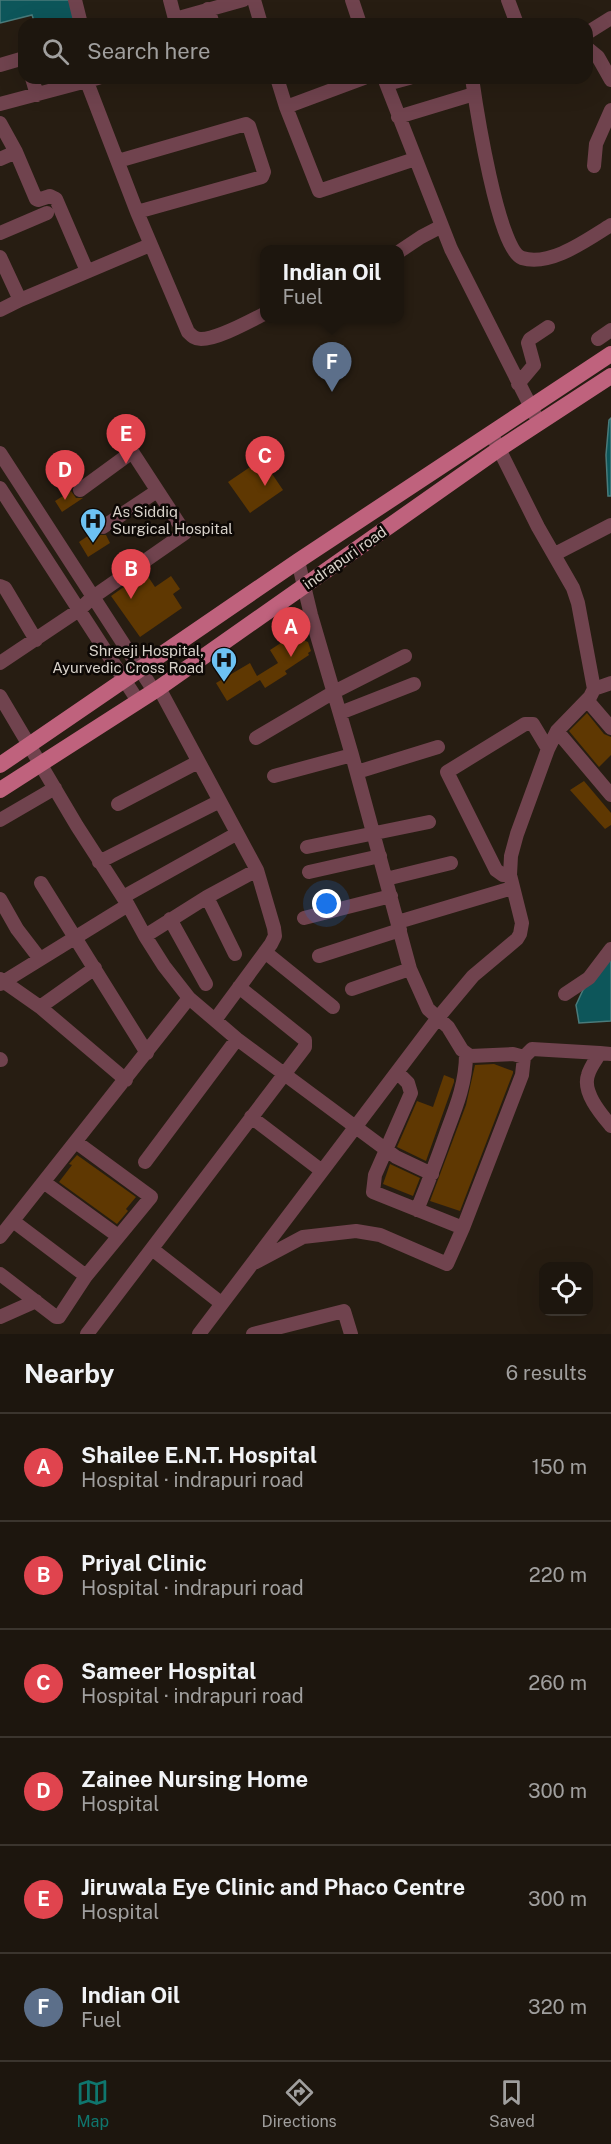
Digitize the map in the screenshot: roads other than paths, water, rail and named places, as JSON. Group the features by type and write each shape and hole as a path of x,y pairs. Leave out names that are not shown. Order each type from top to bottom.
{"main road":[{"name":"indrapuri road","path":"0,765 298,561 611,354"},
{"name":"indrapuri road","path":"0,790 156,690 500,449 611,376"}],"street":[{"path":"75,0 80,18"},
{"path":"170,0 175,18"},
{"path":"178,18 243,0"},
{"path":"254,0 259,18"},
{"path":"352,0 358,18"},
{"path":"508,0 515,18"},
{"path":"208,9 211,18"},
{"path":"593,29 611,18"},
{"path":"593,53 598,57 611,80"},
{"path":"0,65 18,60"},
{"path":"34,84 37,95"},
{"path":"0,105 78,84"},
{"path":"94,84 118,161 137,212 188,332 200,339 217,335 260,316"},
{"path":"279,84 319,191 415,159"},
{"path":"286,107 348,84"},
{"path":"386,84 451,249 539,423"},
{"path":"473,84 486,162 511,246 517,255 525,259 553,256 573,248 611,225"},
{"path":"398,117 474,94"},
{"path":"594,166 596,144 611,110"},
{"path":"0,123 16,152 36,199 50,196 56,199 87,271"},
{"path":"118,161 246,124 249,126 264,172 262,177 137,212"},
{"path":"0,159 16,152"},
{"path":"0,233 47,213"},
{"path":"404,249 442,226"},
{"path":"0,310 150,245"},
{"path":"0,257 20,300"},
{"path":"518,384 534,365 528,343 530,339 548,327"},
{"path":"598,339 611,330"},
{"path":"0,663 79,610 93,597 185,533 116,428"},
{"path":"490,434 568,577 578,603 590,695 611,728"},
{"path":"80,490 132,452"},
{"path":"0,453 140,670 156,690 257,870 275,936 215,1020"},
{"path":"0,488 138,701"},
{"path":"103,527 158,491"},
{"path":"555,554 611,525"},
{"path":"298,561 410,969 423,1001 453,1033 466,1054 463,1088 417,1210"},
{"path":"0,586 5,588 36,640"},
{"path":"256,738 334,693 405,656"},
{"path":"199,1334 437,1018 473,976 520,934 522,924 511,881 511,856 517,834 548,749 557,731 590,695 611,683"},
{"path":"340,713 414,684"},
{"path":"0,696 99,862 126,901 145,936 164,966 189,998 237,1040 396,1157 432,1174"},
{"path":"511,881 496,870 447,772 525,724 533,724 548,749"},
{"path":"557,731 608,785"},
{"path":"357,772 438,747"},
{"path":"274,776 352,755"},
{"path":"118,804 198,762"},
{"path":"0,820 55,788"},
{"path":"99,862 218,802"},
{"path":"307,847 429,822"},
{"path":"126,1080 40,1007 1,982 75,938 126,901 236,834"},
{"path":"309,872 380,856"},
{"path":"386,879 450,863"},
{"path":"145,936 207,897 257,870"},
{"path":"319,956 511,881"},
{"path":"41,883 147,1053"},
{"path":"304,918 391,896"},
{"path":"207,897 235,954"},
{"path":"0,899 17,929 40,959"},
{"path":"170,919 206,984"},
{"path":"565,993 589,978 611,949"},
{"path":"265,952 333,1006"},
{"path":"40,1007 95,968"},
{"path":"352,989 410,969"},
{"path":"87,1334 305,1047 305,1040 239,987"},
{"path":"0,1238 189,998"},
{"path":"145,1162 237,1040"},
{"path":"252,1264 303,1237 356,1231 380,1235 447,1264 522,1075 524,1057 532,1049 605,1053"},
{"path":"605,1053 587,1076 587,1086 599,1111 611,1126"},
{"path":"466,1054 470,1056 513,1054 524,1057"},
{"path":"397,1072 408,1083 411,1093 388,1150 375,1175 373,1192 463,1228"},
{"path":"251,1117 322,1171"},
{"path":"0,1274 59,1317 86,1276 151,1196 76,1142"},
{"path":"45,1183 118,1236"},
{"path":"13,1221 86,1276"},
{"path":"152,1249 222,1303"},
{"path":"0,1317 36,1301"},
{"path":"259,1333 344,1311 351,1334"},
{"path":"213,1317 217,1334"}],"water":[{"path":"0,0 74,0 79,18 33,18 32,15 0,23"},
{"path":"611,418 611,496 608,496 606,455"},
{"path":"611,955 611,1021 579,1023 576,1005 583,990"}],"place":[{"name":"Indian Oil","path":"332,392"},
{"name":"Jiruwala Eye Clinic and Phaco Centre","path":"126,464"},
{"name":"Sameer Hospital","path":"265,486"},
{"name":"Zainee Nursing Home","path":"65,500"},
{"name":"As Siddiq Surgical Hospital","path":"93,544"},
{"name":"Priyal Clinic","path":"131,599"},
{"name":"Shailee E.N.T. Hospital","path":"291,657"},
{"name":"Shreeji Hospital, Ayurvedic Cross Road","path":"224,683"}]}
